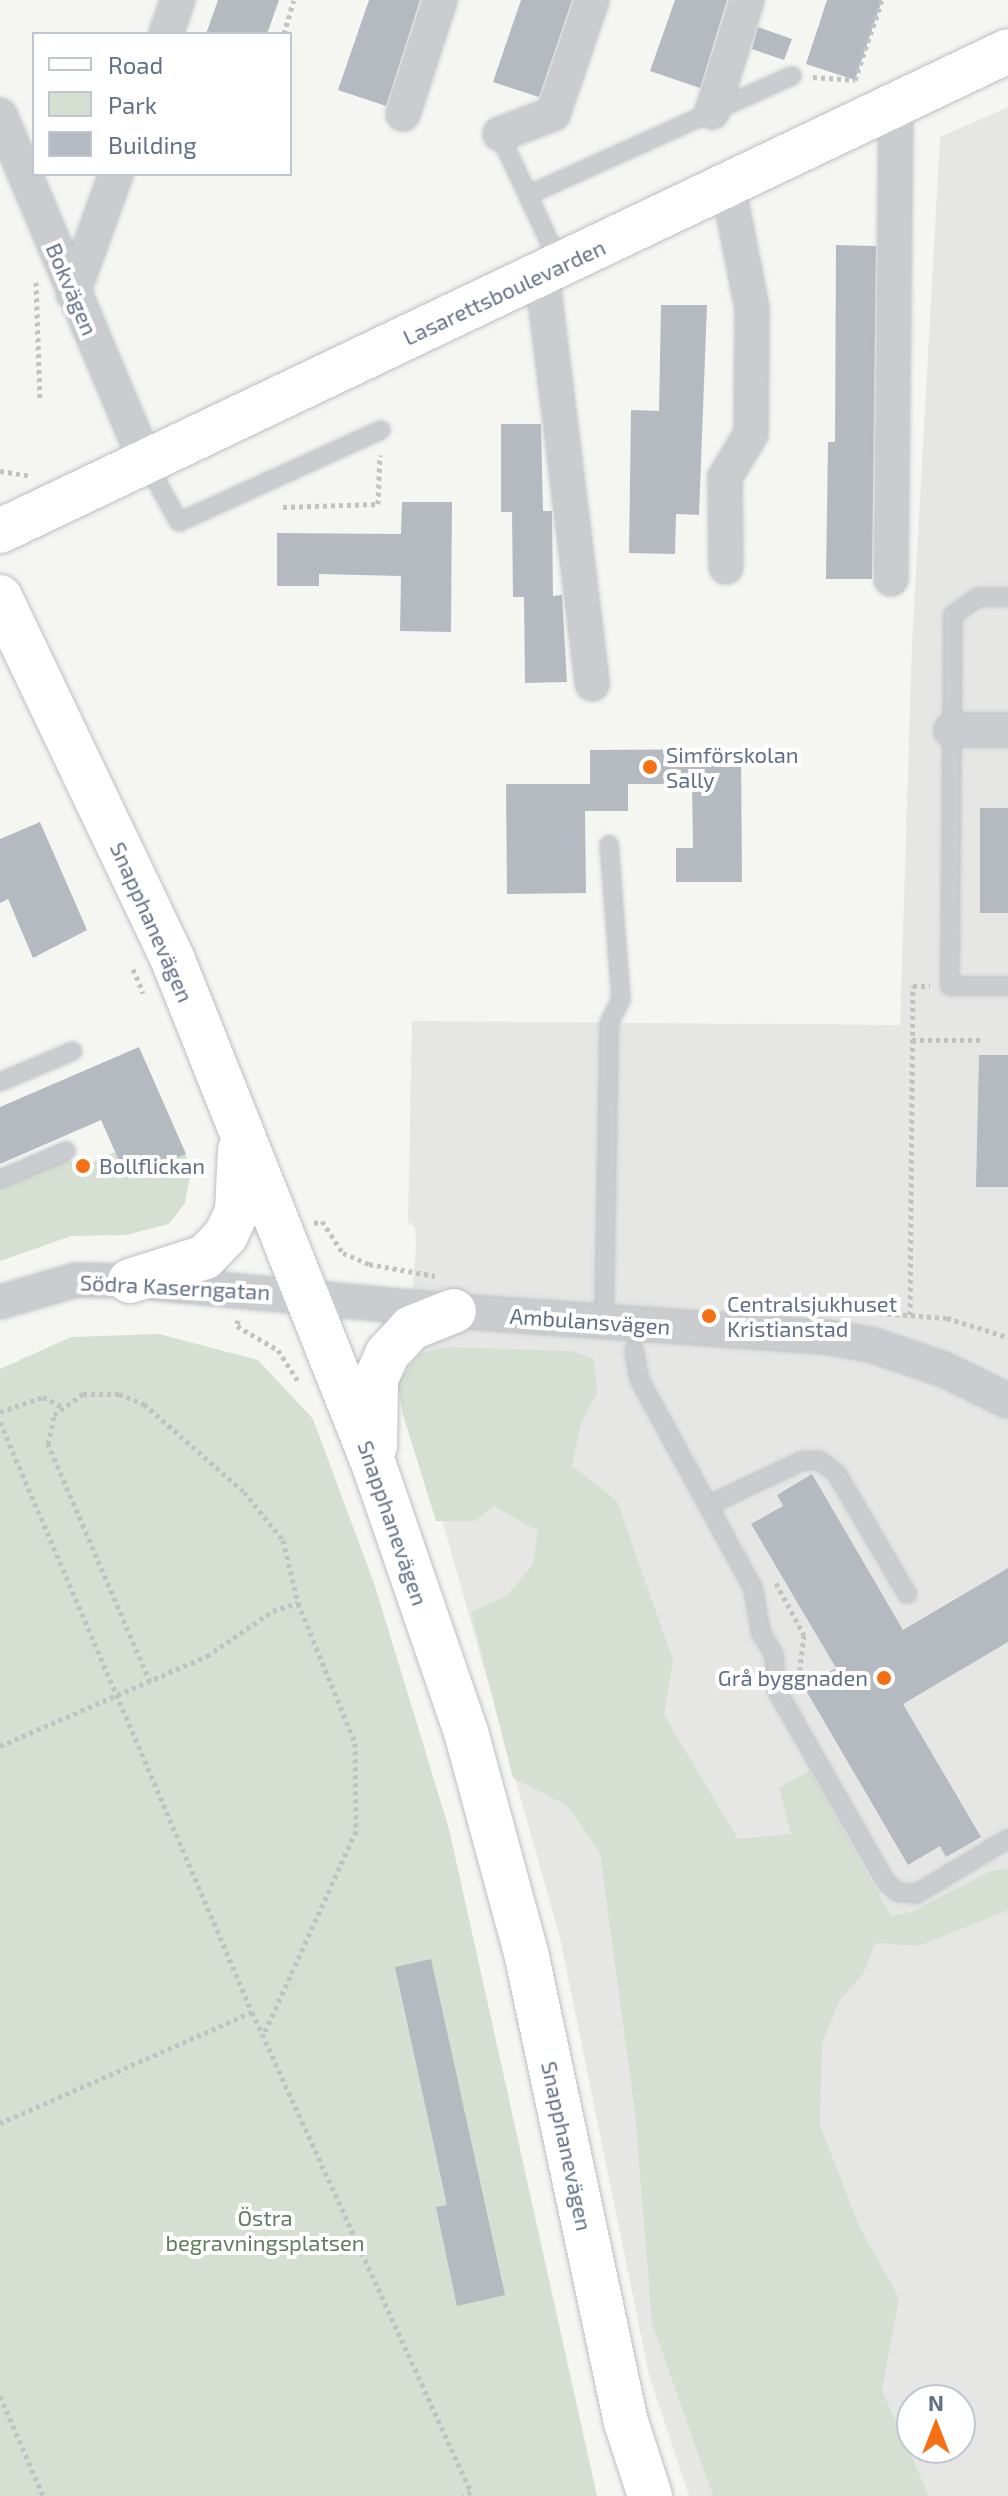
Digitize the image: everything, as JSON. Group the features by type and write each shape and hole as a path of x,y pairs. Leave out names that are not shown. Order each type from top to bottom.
{"main road":[{"name":"Lasarettsboulevarden","path":"0,531 1008,51"},
{"name":"Snapphanevägen","path":"0,597 173,960 374,1465 466,1732 527,1957 626,2422 650,2496"},
{"path":"130,1281 205,1257 226,1235 240,1192 240,1132"},
{"path":"374,1465 376,1379 387,1354 411,1328 454,1311"}],"street":[{"path":"167,32 178,0"},
{"path":"403,114 440,0"},
{"path":"497,127 553,114 592,0"},
{"path":"712,112 747,0"},
{"path":"891,579 896,105"},
{"name":"Bokvägen","path":"0,115 146,462"},
{"path":"73,293 115,176"},
{"path":"726,567 725,477 751,434 752,324 728,186"},
{"path":"551,270 592,684"},
{"path":"951,730 1008,730"},
{"name":"Södra Kaserngatan","path":"0,1302 76,1280 306,1294"},
{"name":"Ambulansvägen","path":"306,1294 454,1311 872,1345 943,1369 1008,1401"}],"lane":[{"path":"528,195 792,76"},
{"path":"497,127 528,195 551,270"},
{"path":"146,462 179,522 381,430"},
{"path":"1008,597 978,597 953,615 950,986 1008,986"},
{"path":"604,1321 609,1023 621,999 609,844"},
{"path":"0,1082 73,1051"},
{"path":"0,1179 66,1151"},
{"path":"634,1350 639,1379 711,1504 753,1588 761,1633 774,1655 777,1691 886,1882 897,1892 916,1894 1008,1839"},
{"path":"711,1504 802,1461 819,1460 837,1474 907,1594"}],"path":[{"path":"285,32 294,0"},
{"path":"792,76 855,80 882,0"},
{"path":"36,290 40,401"},
{"path":"283,507 378,504 381,430"},
{"path":"127,954 145,997"},
{"path":"910,1315 913,986 950,986"},
{"path":"912,1040 981,1040"},
{"path":"243,1291 237,1326 278,1350 308,1396"},
{"path":"150,1682 48,1444 50,1425 61,1406 99,1393 144,1404 244,1492 283,1540 298,1603 355,1743 356,1831 263,2036"},
{"path":"0,1412 43,1397 61,1406"},
{"path":"0,1422 252,2012 471,2492 463,2496"},
{"path":"774,1579 804,1635 798,1684"},
{"path":"0,1746 207,1656 273,1611 298,1603"},
{"path":"0,2123 252,2012"},
{"path":"0,2396 43,2496"}],"shaded area":[{"name":"Centralsjukhuset Kristianstad","path":"1008,107 1008,2496 689,2496 649,2375 560,1938 404,1385 416,1247 415,1227 408,1222 412,1021 900,1025 912,643 940,137"}],"green space":[{"path":"66,1151 75,1169 115,1152 128,1179 186,1154 190,1176 185,1203 169,1224 126,1235 71,1236 0,1261 0,1179"},
{"name":"Östra begravningsplatsen","path":"159,1334 258,1360 313,1419 375,1586 449,1829 597,2496 0,2496 0,1369 71,1337"},
{"path":"444,1347 572,1351 594,1359 597,1393 581,1423 572,1466 617,1501 673,1660 664,1715 738,1839 791,1834 779,1788 810,1771 891,1916 911,1912 989,1872 1008,1868 1008,1910 919,1946 875,1943 863,1974 839,2001 822,2044 820,2125 859,2226 899,2298 882,2390 896,2422 896,2464 915,2464 929,2496 713,2496 652,2323 635,2112 600,1853 568,1806 513,1778 471,1612 507,1596 533,1564 538,1531 494,1506 474,1521 436,1521 403,1415 397,1381 421,1354"}],"building":[{"path":"218,0 279,0 268,32 207,32"},
{"path":"369,0 420,0 386,106 338,90"},
{"path":"521,0 572,0 539,97 493,82"},
{"path":"675,0 727,0 700,88 650,71"},
{"path":"827,0 882,0 855,80 806,64"},
{"path":"758,27 792,39 784,60 752,49"},
{"path":"836,245 876,246 872,579 826,579 828,442 835,442"},
{"path":"661,305 707,305 699,515 676,514 675,554 629,553 631,410 659,411"},
{"path":"501,424 541,424 543,511 552,511 553,596 562,595 567,682 525,683 524,597 513,597 512,512 501,512"},
{"path":"402,502 452,502 451,632 400,631 401,576 319,574 319,586 277,586 277,533 401,534"},
{"path":"741,749 742,882 676,882 676,848 693,848 692,784 628,784 628,811 585,811 586,893 507,894 506,784 590,784 590,750"},
{"path":"980,808 1008,808 1008,913 980,913"},
{"path":"40,822 87,930 33,958 8,899 0,903 0,839"},
{"path":"139,1047 186,1154 127,1179 101,1120 0,1164 0,1107"},
{"path":"979,1055 1008,1055 1008,1187 976,1187"},
{"name":"Grå byggnaden","path":"812,1474 903,1630 1008,1568 1008,1642 903,1704 981,1837 946,1857 940,1846 908,1865 804,1687 836,1668 751,1524 783,1506 777,1495"},
{"path":"431,1959 505,2295 457,2306 436,2207 447,2205 395,1967"}],"place":[{"name":"Simförskolan Sally","path":"650,767"},
{"name":"Bollflickan","path":"83,1166"},
{"name":"Centralsjukhuset Kristianstad","path":"709,1316"},
{"name":"Grå byggnaden","path":"884,1678"}]}
